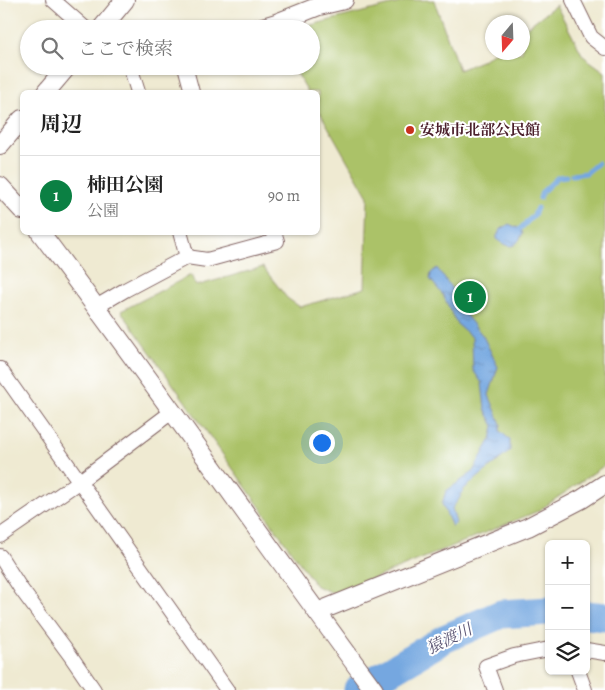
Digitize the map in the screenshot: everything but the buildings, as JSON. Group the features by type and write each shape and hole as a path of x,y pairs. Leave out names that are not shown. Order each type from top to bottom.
{"street":[{"path":"53,0 76,20"},
{"path":"108,20 125,0"},
{"path":"282,20 317,3 344,0"},
{"path":"573,0 591,37 605,48"},
{"path":"48,90 60,75"},
{"path":"133,75 137,90"},
{"path":"187,75 191,90"},
{"path":"0,145 20,121"},
{"path":"0,186 20,208"},
{"path":"42,235 173,411 374,690"},
{"path":"181,235 188,257"},
{"path":"96,307 188,257 207,260 276,241 275,235"},
{"path":"0,369 227,690"},
{"path":"0,536 80,481 173,411"},
{"path":"317,612 528,527 582,499 605,484"},
{"path":"0,556 21,589 94,690"},
{"path":"495,690 486,666 514,656 545,650"},
{"path":"590,651 605,653"},
{"path":"579,675 585,690"}],"green space":[{"path":"411,0 434,0 459,70 485,59 530,60 530,25 556,5 583,56 605,72 605,465 538,511 336,594 316,586 121,311 191,275 196,286 263,267 287,298 300,307 365,288 368,197 320,113 320,90 307,90 298,75 320,75 320,23"}],"water":[{"path":"509,224 520,229 523,233 518,242 512,246 506,245 497,239 500,230"},
{"path":"437,268 452,289 464,313 483,336 498,367 489,395 501,424 500,431 510,440 510,451 464,489 452,508 456,523 452,527 442,504 446,491 472,473 491,439 494,426 485,409 482,383 473,370 472,337 457,324 443,295 430,279 431,273"}],"waterway":[{"path":"572,175 586,173 598,163"},
{"path":"540,198 542,192 558,177 566,176"},
{"path":"520,229 534,215 537,208"},
{"name":"猿渡川","path":"358,690 444,639 501,614 545,611"},
{"name":"猿渡川","path":"590,615 605,617"}],"place":[{"name":"安城市北部公民館","path":"410,130"},
{"name":"柿田公園","path":"470,297"}]}
